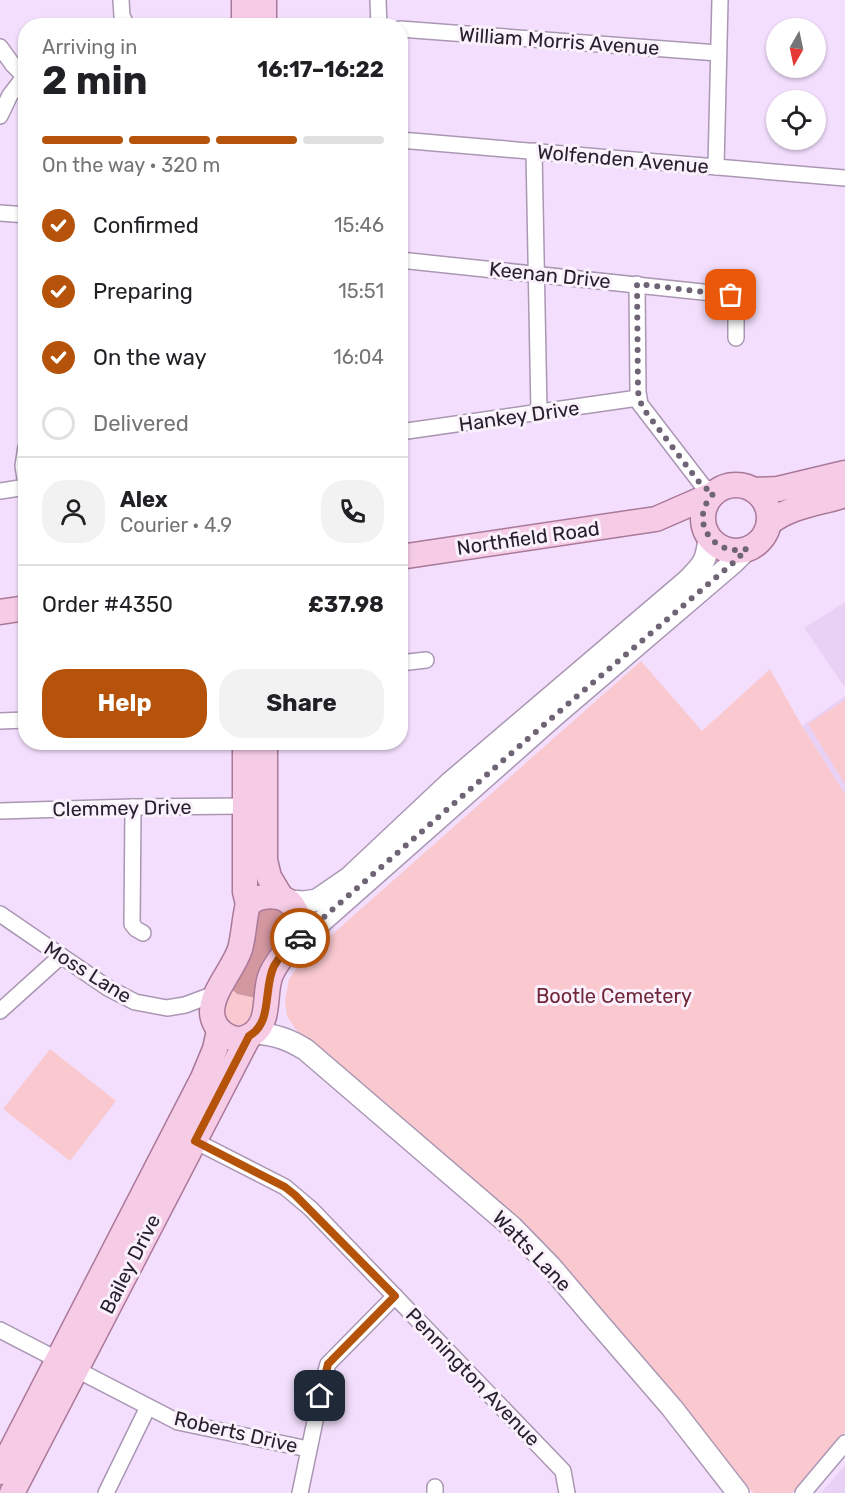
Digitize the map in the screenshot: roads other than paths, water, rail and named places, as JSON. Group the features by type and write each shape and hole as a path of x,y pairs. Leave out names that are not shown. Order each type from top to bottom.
{"main road":[{"path":"244,0 244,18"},
{"path":"264,0 264,18"},
{"path":"754,490 768,506 769,523 762,539 747,549 729,550 717,545 708,535 703,513 712,494 725,486 735,484 754,490 778,489 845,473"},
{"name":"Northfield Road","path":"408,555 656,519 712,494"},
{"path":"769,523 781,514 806,504 845,495"},
{"name":"Northfield Road","path":"656,519 708,535"},
{"path":"0,612 18,609"},
{"path":"217,993 240,948 248,904 245,892 245,750"},
{"path":"265,750 265,860 269,877 296,912 298,926 290,946"},
{"path":"248,904 258,898 271,896 285,899"},
{"name":"Bailey Drive","path":"0,1472 67,1364 195,1141 251,1034 262,1023 274,967 290,946"},
{"name":"Bailey Drive","path":"12,1493 67,1364 212,1057 216,1025 212,1008 217,993"},
{"path":"216,1025 235,1038 251,1034"}],"street":[{"path":"121,0 123,18"},
{"path":"378,0 379,18"},
{"path":"716,167 720,0"},
{"name":"William Morris Avenue","path":"408,30 718,53"},
{"path":"0,47 18,69"},
{"path":"0,116 10,95 18,86"},
{"name":"Wolfenden Avenue","path":"408,141 845,178"},
{"path":"534,151 539,413"},
{"path":"0,213 18,214"},
{"name":"Keenan Drive","path":"408,261 637,284 735,297 737,304 736,338"},
{"path":"637,284 638,398 642,407 702,486 712,494"},
{"name":"Hankey Drive","path":"408,431 638,398"},
{"path":"0,491 18,487"},
{"path":"285,899 304,902 317,900 349,878 450,783 687,581 703,565 708,554 708,535"},
{"path":"290,946 312,930 747,549"},
{"path":"408,662 426,660"},
{"path":"0,721 18,720"},
{"name":"Clemmey Drive","path":"0,811 245,806"},
{"path":"133,807 132,924 142,933"},
{"name":"Moss Lane","path":"0,914 108,988 135,1002 161,1008 184,1005 217,993"},
{"path":"0,1011 61,956"},
{"name":"Watts Lane","path":"265,1002 293,1041 355,1091 512,1227 551,1267 678,1417 738,1493"},
{"name":"Moss Lane","path":"184,1005 201,1011 216,1025"},
{"name":"Watts Lane","path":"251,1034 274,1035 293,1041"},
{"name":"Pennington Avenue","path":"195,1141 285,1187 295,1195 562,1471 567,1493"},
{"path":"300,1493 328,1364 395,1296"},
{"name":"Roberts Drive","path":"0,1330 178,1422 308,1449"},
{"path":"106,1493 148,1407"},
{"path":"803,1493 845,1443"}],"park label":[{"name":"Bootle Cemetery","path":"614,996"}]}
